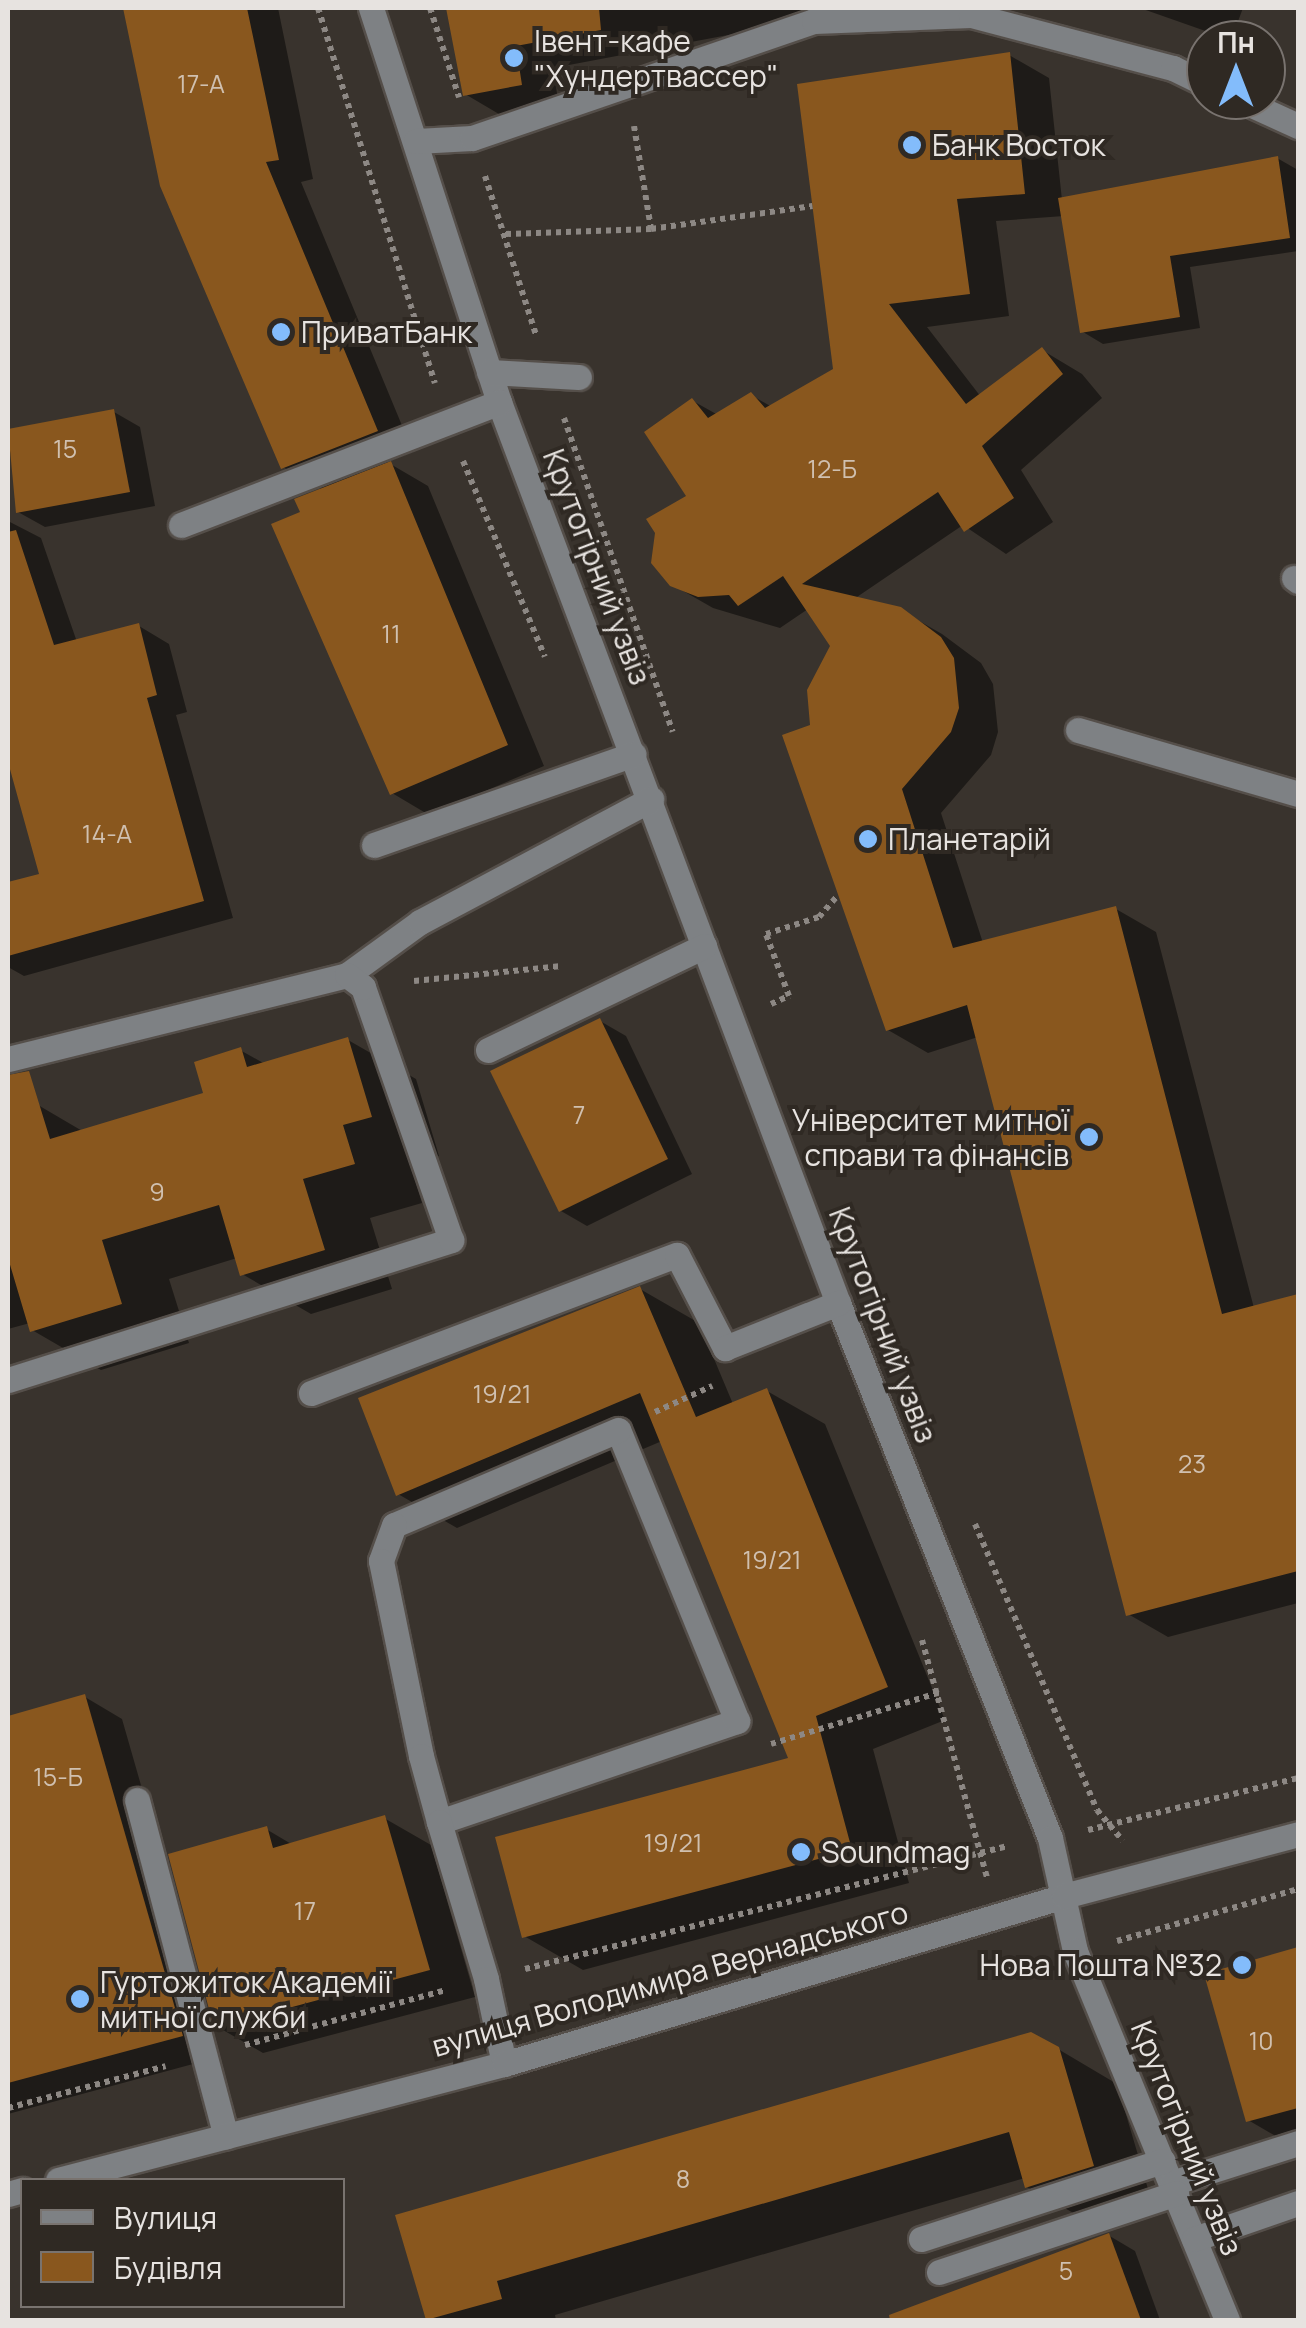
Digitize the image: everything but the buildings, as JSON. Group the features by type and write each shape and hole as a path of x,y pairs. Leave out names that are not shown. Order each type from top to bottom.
{"street":[{"name":"Крутогірний узвіз","path":"371,8 499,402 838,1302 1050,1838 1075,1951 1227,2320"},
{"path":"416,142 472,138 814,21 971,15 1186,74"},
{"path":"488,372 550,379 579,377"},
{"path":"181,525 499,402"},
{"path":"1078,730 1298,794"},
{"path":"374,845 634,754"},
{"path":"8,1059 355,981 382,950 551,851 651,799"},
{"path":"488,1050 704,946"},
{"path":"8,1380 452,1240 355,981"},
{"path":"311,1393 676,1255 725,1348 838,1302"},
{"path":"439,1822 737,1721 618,1430 394,1526 381,1560 439,1822 504,2064"},
{"path":"137,1800 226,2136"},
{"name":"вулиця Володимира Вернадського","path":"66,2178 504,2064 1064,1896 1298,1834"},
{"path":"922,2239 1170,2179 1298,2143"},
{"path":"939,2272 1170,2179"},
{"path":"1194,2239 1298,2203"}],"path":[{"path":"318,8 447,422 554,678"},
{"path":"430,8 550,379 678,747"},
{"path":"627,84 651,229"},
{"path":"506,234 651,229 812,206"},
{"path":"762,986 768,1005 789,996 766,934 818,918 837,896"},
{"path":"355,981 568,965"},
{"path":"644,1416 716,1384"},
{"path":"967,1504 1098,1810 1116,1825 1298,1778"},
{"path":"914,1620 941,1692 982,1851"},
{"path":"737,1721 754,1749 941,1692"},
{"path":"1160,1930 1298,1890"}],"place":[{"name":"Івент-кафе \"Хундертвассер\"","path":"514,58"},
{"name":"Банк Восток","path":"912,145"},
{"name":"ПриватБанк","path":"281,332"},
{"name":"Планетарій","path":"868,839"},
{"name":"Університет митної справи та фінансів","path":"1089,1137"},
{"name":"Soundmag","path":"801,1852"},
{"name":"Нова Пошта №32","path":"1242,1965"},
{"name":"Гуртожиток Академії митної служби","path":"80,1999"}]}
